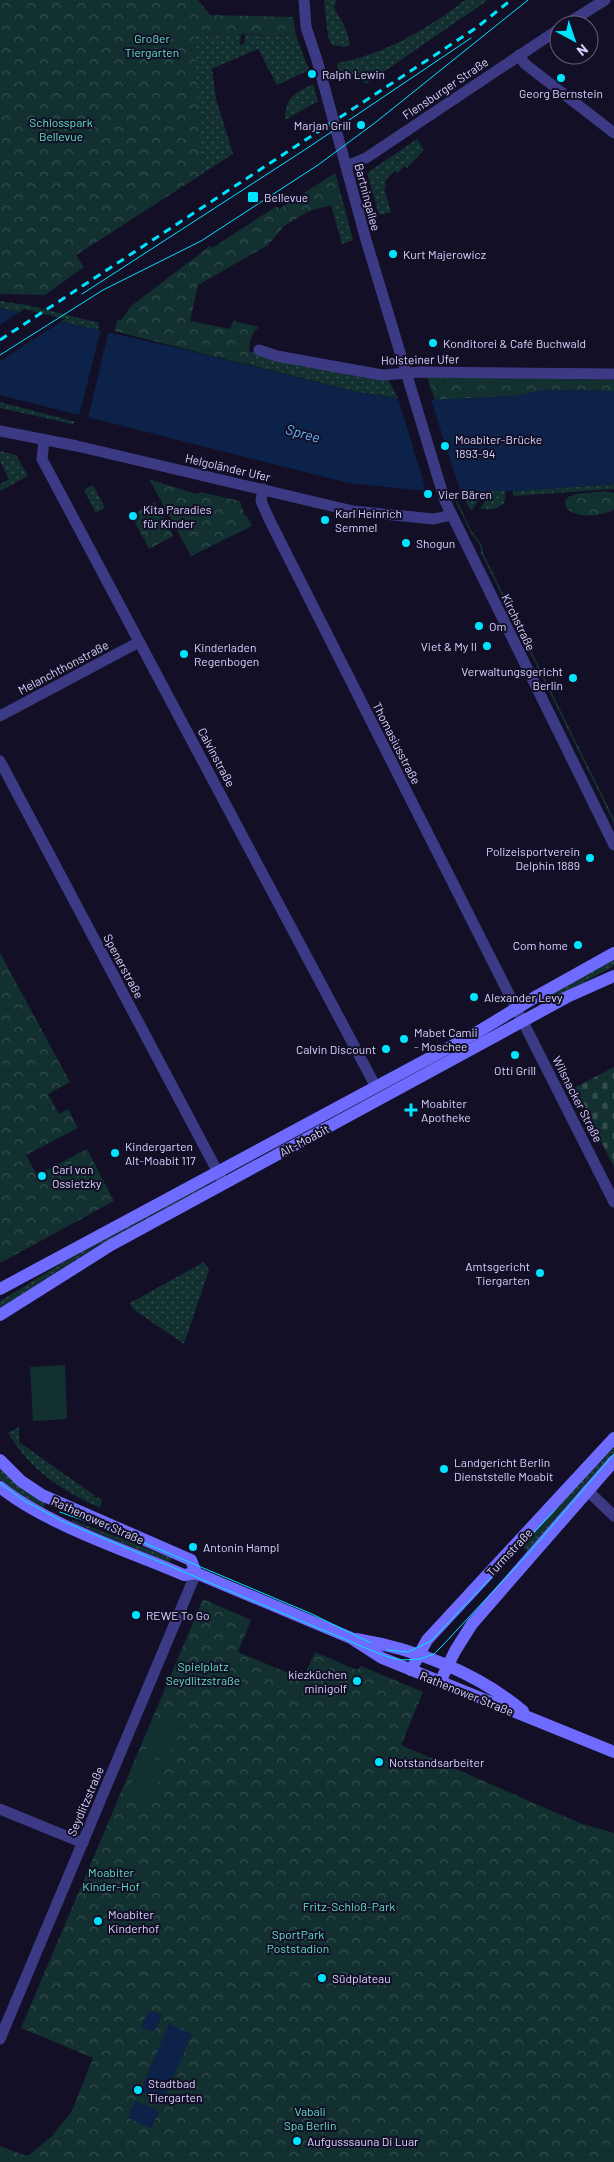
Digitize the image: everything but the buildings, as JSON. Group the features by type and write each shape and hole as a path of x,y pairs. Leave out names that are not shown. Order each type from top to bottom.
{"main road":[{"name":"Alt-Moabit","path":"0,1289 476,1033 516,1008 614,953"},
{"name":"Alt-Moabit","path":"0,1315 95,1254 569,996 614,976"},
{"name":"Turmstraße","path":"411,1670 427,1640 614,1438"},
{"name":"Rathenower Straße","path":"0,1460 21,1481 42,1495 191,1560 196,1574"},
{"name":"Turmstraße","path":"440,1682 472,1624 614,1461"},
{"name":"Rathenower Straße","path":"0,1487 12,1497 60,1523 184,1575 196,1574 351,1638 382,1658 614,1752"},
{"name":"Rathenower Straße","path":"351,1638 388,1644 472,1676 500,1693 531,1718"}],"street":[{"name":"Bartningallee","path":"304,0 306,27 406,374 442,491"},
{"path":"581,15 604,0"},
{"name":"Flensburger Straße","path":"346,166 366,158 549,36"},
{"path":"519,55 525,64 614,134"},
{"name":"Holsteiner Ufer","path":"259,350 277,356 382,375 421,372 614,374"},
{"name":"Helgoländer Ufer","path":"0,431 263,489 353,511 434,519 451,515"},
{"name":"Calvinstraße","path":"44,440 42,459 376,1086"},
{"name":"Thomasiusstraße","path":"263,489 261,501 264,508 516,1008"},
{"name":"Kirchstraße","path":"442,491 451,515 614,845"},
{"name":"Melanchthonstraße","path":"0,716 139,642"},
{"name":"Spenerstraße","path":"0,761 224,1184"},
{"name":"Wilsnacker Straße","path":"516,1008 614,1202"},
{"path":"588,1490 614,1516"},
{"name":"Seydlitzstraße","path":"0,2039 196,1574"},
{"path":"0,1809 83,1843"}],"green space":[{"path":"0,0 198,0 210,15 293,17 296,36 194,33 202,174 76,255 84,267 45,295 0,294"},
{"path":"324,0 337,0 334,8 346,29 350,45 344,47 332,45 328,37"},
{"path":"465,0 488,0 366,84 356,74 340,77 337,63 371,54 388,47 420,31"},
{"path":"194,33 241,34 240,45 244,44 245,35 296,36 309,70 277,85 258,49 212,69 216,99 233,154 76,255 0,253 194,37"},
{"path":"313,84 318,101 285,120 287,106 292,97"},
{"path":"417,139 424,150 407,168 404,166 398,173 394,171 385,181 386,187 384,188 391,212 379,215 367,173"},
{"path":"335,173 343,202 309,211 284,226 268,245 198,285 190,321 230,329 233,321 259,327 252,335 248,365 115,331 117,321 122,319 131,306 210,246 212,248 277,206 279,209"},
{"path":"343,202 353,240 342,244 331,205"},
{"path":"0,301 27,305 99,323 98,330 0,308"},
{"path":"117,321 231,341 250,352 388,379 398,398 357,392 115,331"},
{"path":"427,377 614,380 614,391 546,390 516,396 435,400"},
{"path":"0,402 76,422 72,424 0,408"},
{"path":"0,451 16,455 28,476 0,491 0,484 9,479 0,461"},
{"path":"149,479 196,494 200,492 240,501 245,516 247,516 252,526 191,556"},
{"path":"614,484 614,489 513,496 513,491"},
{"path":"93,485 105,508 96,513 84,490"},
{"path":"460,491 486,491 471,511"},
{"path":"491,491 506,491 504,504 494,509 480,509"},
{"path":"605,491 614,493 614,509 612,511 588,516 576,514 566,508 565,501 568,497 576,494"},
{"path":"451,492 453,492 472,532 482,545 483,553 614,819 614,823 481,553 480,545 471,533"},
{"path":"155,502 173,536 149,549 131,515"},
{"path":"0,953 70,1082 48,1094 59,1114 68,1109 78,1128 26,1155 37,1175 87,1149 114,1201 0,1263"},
{"path":"614,959 614,966 541,1005 540,1001"},
{"path":"614,1067 614,1167 574,1088"},
{"path":"204,1184 206,1187 97,1246 0,1308 0,1301 67,1260"},
{"path":"204,1262 209,1270 184,1344 133,1309 130,1303"},
{"path":"65,1365 67,1419 33,1421 30,1367"},
{"path":"19,1427 19,1442 94,1495 96,1499 98,1497 102,1500 100,1508 72,1494 48,1478 26,1458 8,1433"},
{"path":"614,1442 614,1458 530,1554 523,1547 527,1543 524,1539"},
{"path":"0,1468 18,1486 46,1502 43,1509 13,1491 0,1480"},
{"path":"73,1520 172,1558 170,1563 72,1522"},
{"name":"Fritz-Schloß-Park","path":"203,1599 251,1620 238,1652 303,1679 315,1652 357,1670 361,1666 423,1692 401,1745 580,1823 614,1833 614,2162 0,2162 0,2146 29,2155 51,2137 72,2111 93,2058 21,2028"},
{"path":"163,1720 181,1728 176,1740 158,1732"},
{"path":"153,1733 175,1742 167,1762 145,1752"},
{"path":"144,1754 167,1764 147,1808 124,1799"}],"water":[{"name":"Spree","path":"0,308 182,349 357,392 402,399 431,400 516,396 546,390 614,391 614,484 518,491 426,491 348,483 0,395"},
{"path":"149,2010 162,2015 154,2032 141,2027"},
{"path":"169,2024 192,2034 163,2100 141,2090"},
{"path":"135,2101 159,2111 151,2128 128,2118"}],"pier":[{"path":"24,309 65,319 0,361 0,325"},
{"path":"101,329 109,330 88,418 79,416"},
{"path":"398,398 431,400 460,491 426,491"}],"tram line":[{"path":"0,355 103,290 201,241 318,165 376,122 528,0"},
{"path":"82,294 309,147 471,38"},
{"path":"0,1483 23,1500 62,1521 385,1656 401,1660 420,1659 434,1654 526,1556 614,1454"},
{"path":"387,1650 408,1652 431,1641 556,1509"},
{"path":"60,1512 137,1540 312,1614 371,1643"}],"railway":[{"path":"0,340 476,28 511,0"}],"place":[{"name":"Ralph Lewin","path":"312,74"},
{"name":"Georg Bernstein","path":"561,78"},
{"name":"Marjan Grill","path":"361,125"},
{"name":"Bellevue","path":"253,197"},
{"name":"Kurt Majerowicz","path":"393,254"},
{"name":"Konditorei & Café Buchwald","path":"433,343"},
{"name":"Moabiter-Brücke 1893-94","path":"445,446"},
{"name":"Vier Bären","path":"428,494"},
{"name":"Kita Paradies für Kinder","path":"133,516"},
{"name":"Karl Heinrich Semmel","path":"325,520"},
{"name":"Shogun","path":"406,543"},
{"name":"Om","path":"479,626"},
{"name":"Viet & My II","path":"487,646"},
{"name":"Kinderladen Regenbogen","path":"184,654"},
{"name":"Verwaltungsgericht Berlin","path":"573,678"},
{"name":"Polizeisportverein Delphin 1889","path":"590,858"},
{"name":"Com home","path":"578,945"},
{"name":"Alexander Levy","path":"474,997"},
{"name":"Mabet Camii - Moschee","path":"404,1039"},
{"name":"Calvin Discount","path":"386,1049"},
{"name":"Otti Grill","path":"515,1055"},
{"name":"Moabiter Apotheke","path":"411,1110"},
{"name":"Kindergarten Alt-Moabit 117","path":"115,1153"},
{"name":"Carl von Ossietzky","path":"42,1176"},
{"name":"Amtsgericht Tiergarten","path":"540,1273"},
{"name":"Landgericht Berlin Dienststelle Moabit","path":"444,1469"},
{"name":"Antonin Hampl","path":"193,1547"},
{"name":"REWE To Go","path":"136,1615"},
{"name":"kiezküchen minigolf","path":"357,1681"},
{"name":"Notstandsarbeiter","path":"379,1762"},
{"name":"Moabiter Kinderhof","path":"98,1921"},
{"name":"Südplateau","path":"322,1978"},
{"name":"Stadtbad Tiergarten","path":"138,2090"},
{"name":"Aufgusssauna Di Luar","path":"297,2141"}],"park label":[{"name":"Großer Tiergarten","path":"152,45"},
{"name":"Schlosspark Bellevue","path":"61,129"},
{"name":"Spielplatz Seydlitzstraße","path":"203,1673"},
{"name":"Moabiter Kinder-Hof","path":"111,1879"},
{"name":"SportPark Poststadion","path":"298,1941"},
{"name":"Vabali Spa Berlin","path":"310,2118"}]}
